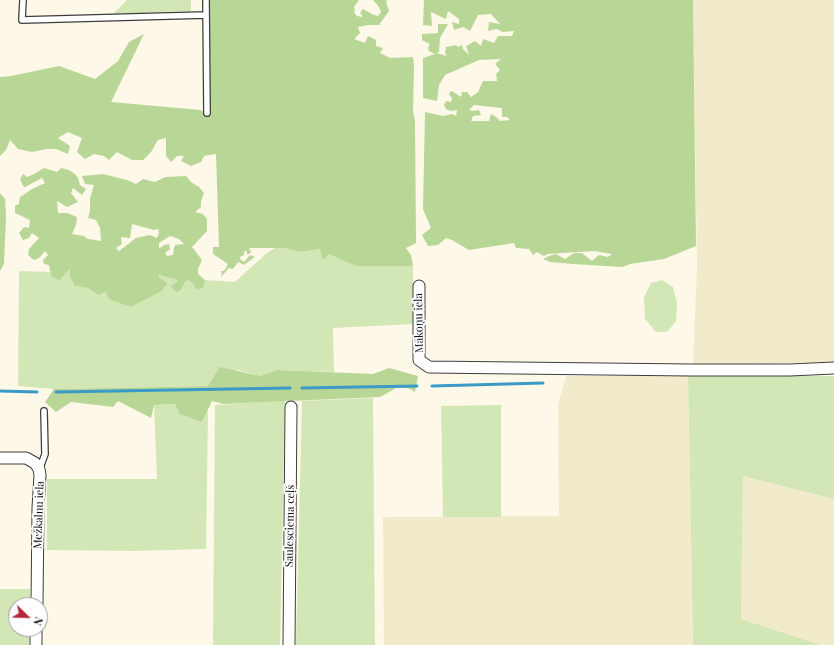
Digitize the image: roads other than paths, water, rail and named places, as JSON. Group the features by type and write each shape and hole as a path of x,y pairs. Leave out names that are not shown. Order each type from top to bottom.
{"street":[{"name":"Mākoņu iela","path":"419,286 419,360 429,367 690,370 790,370 834,368"},
{"name":"Saulesciema ceļš","path":"289,645 292,407"},
{"name":"Mežkalnu iela","path":"0,458 26,458 35,462 39,468 37,597"}],"lane":[{"path":"22,0 22,20 206,15"},
{"path":"206,0 207,113"},
{"path":"39,468 45,454 44,411"}],"waterway":[{"path":"432,386 543,383"},
{"path":"302,388 417,386"},
{"path":"56,392 290,388"},
{"path":"0,391 37,392"}]}
